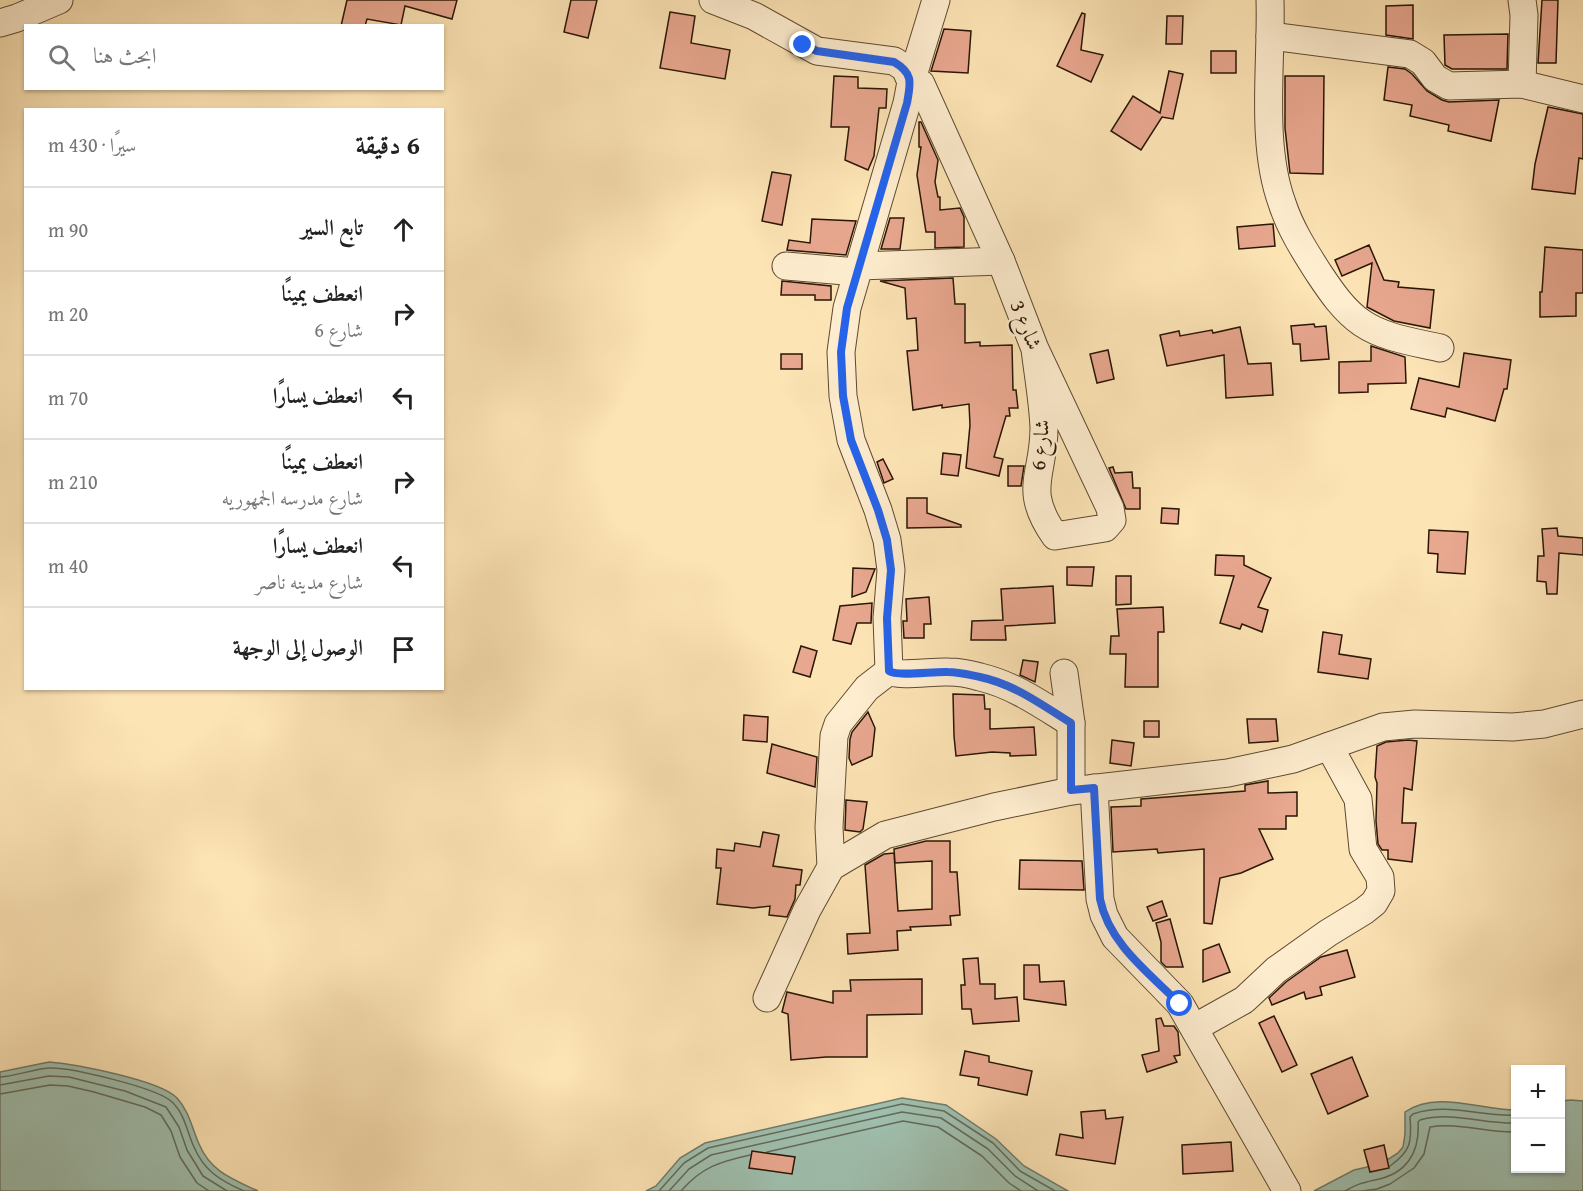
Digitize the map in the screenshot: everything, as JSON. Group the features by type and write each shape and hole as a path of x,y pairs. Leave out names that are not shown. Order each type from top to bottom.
{"street":[{"path":"0,22 17,18 60,0"},
{"path":"713,0 759,8 817,51 894,62 905,68 911,82"},
{"path":"889,671 887,618 891,570 887,540 851,440 843,396 841,352 847,308 936,0"},
{"path":"1270,0 1272,163 1281,203 1298,240 1335,298 1361,322 1383,333 1440,348"},
{"path":"1522,0 1524,15 1522,84"},
{"path":"1270,36 1410,54 1424,62 1435,78 1449,86 1522,84 1583,99"},
{"name":"شارع 3","path":"911,82 921,84 1001,261 1035,349 1112,515 1109,525 1105,528 1056,536"},
{"path":"786,266 858,269 1001,261"},
{"name":"شارع 6","path":"1035,349 1044,430 1036,487 1038,504 1045,521 1056,536"},
{"path":"889,671 895,675 950,672 982,677 1017,689 1071,723"},
{"path":"831,867 829,827 834,736 838,724 867,688 889,671"},
{"path":"1064,673 1104,915 1115,937 1180,1004 1287,1191"},
{"path":"766,998 807,910 831,867 885,835 994,807 1083,789 1228,773 1293,759 1383,727 1415,724 1513,727 1544,724 1583,714"},
{"path":"1194,1028 1244,1000 1276,970 1364,911 1374,903 1381,891 1380,877 1363,849 1358,799 1329,747"}],"water":[{"path":"49,1062 116,1074 168,1091 185,1108 204,1154 216,1168 223,1174 258,1191 0,1191 0,1072"},
{"path":"902,1098 946,1105 996,1139 1024,1166 1068,1191 646,1191 656,1186 680,1158 705,1143"},
{"path":"1565,1101 1583,1101 1583,1191 1314,1191 1354,1170 1381,1164 1398,1153 1403,1147 1405,1112 1430,1102 1511,1110 1511,1173 1565,1173"}],"building":[{"path":"347,0 457,0 452,19 405,6 401,24 367,19 366,24 341,24"},
{"path":"571,0 597,0 588,38 564,32"},
{"path":"1542,0 1558,0 1556,63 1538,63"},
{"path":"1413,5 1413,39 1386,35 1386,6"},
{"path":"670,12 695,16 691,43 730,50 725,79 660,68"},
{"path":"1082,13 1085,14 1081,50 1103,55 1091,82 1057,66"},
{"path":"1167,16 1183,16 1182,44 1166,44"},
{"path":"944,29 971,31 968,73 931,71"},
{"path":"1508,34 1507,69 1452,69 1445,65 1444,35"},
{"path":"1211,51 1236,51 1236,73 1211,73"},
{"path":"1388,67 1405,69 1427,91 1442,100 1449,102 1499,100 1491,141 1448,131 1449,125 1410,116 1412,105 1384,100"},
{"path":"1169,71 1183,74 1173,119 1162,117 1141,150 1111,131 1133,96 1160,113"},
{"path":"834,76 858,77 858,88 887,89 886,108 879,108 874,156 868,170 845,160 849,127 831,127"},
{"path":"1285,76 1324,76 1323,174 1290,173 1285,128"},
{"path":"1548,107 1583,114 1583,159 1579,158 1575,194 1532,189 1535,164"},
{"path":"919,122 938,160 935,182 938,197 940,197 940,210 960,208 964,217 964,247 935,248 935,232 926,232 917,175 921,147 919,147"},
{"path":"772,172 791,175 782,225 762,221"},
{"path":"890,218 904,218 900,249 881,249"},
{"path":"812,219 856,221 846,255 787,250 789,240 810,243"},
{"path":"1273,224 1275,246 1239,249 1237,227"},
{"path":"1369,245 1384,280 1399,282 1398,287 1434,290 1430,328 1394,321 1367,307 1372,263 1342,276 1335,260"},
{"path":"1545,247 1583,250 1583,293 1576,293 1576,316 1540,317"},
{"path":"953,278 955,304 965,304 965,343 980,342 980,346 1012,345 1013,390 1016,390 1018,408 1009,408 1010,416 1006,416 994,457 1003,459 999,476 966,468 970,425 969,404 942,408 942,405 913,410 907,351 918,350 916,318 907,319 905,288 880,281"},
{"path":"782,281 831,286 831,300 815,300 815,295 781,295"},
{"path":"1314,324 1315,327 1326,326 1329,359 1301,361 1300,344 1293,344 1291,326"},
{"path":"1240,327 1248,364 1271,363 1273,395 1226,398 1224,355 1167,366 1160,335 1179,331 1180,336 1212,330 1213,333"},
{"path":"1371,346 1405,357 1406,383 1368,384 1368,392 1339,393 1339,362 1371,361"},
{"path":"1108,350 1114,379 1097,383 1090,354"},
{"path":"1464,353 1511,360 1507,389 1504,389 1495,421 1447,408 1445,417 1411,409 1419,378 1459,387"},
{"path":"781,354 802,354 802,369 781,369"},
{"path":"943,453 961,455 958,476 941,474"},
{"path":"883,459 893,479 884,483 877,462"},
{"path":"1008,466 1024,466 1021,486 1008,486"},
{"path":"1113,467 1115,473 1132,472 1133,488 1140,488 1140,509 1126,509 1109,468"},
{"path":"907,498 927,498 927,513 961,525 961,527 907,528"},
{"path":"1162,508 1179,509 1178,524 1161,523"},
{"path":"1557,528 1558,536 1583,538 1583,555 1559,553 1557,594 1547,594 1546,582 1537,581 1538,556 1544,556 1542,529"},
{"path":"1429,530 1468,532 1465,574 1437,572 1438,554 1428,553"},
{"path":"1216,555 1244,556 1244,565 1271,578 1258,607 1268,610 1262,632 1242,624 1240,629 1220,623 1234,576 1215,575"},
{"path":"1067,567 1094,567 1092,586 1067,585"},
{"path":"853,568 875,569 866,592 852,597"},
{"path":"1116,576 1131,576 1131,604 1116,605"},
{"path":"1053,586 1055,623 1005,626 1006,640 971,640 972,621 1003,620 1001,589"},
{"path":"929,597 931,624 924,624 924,638 904,638 903,621 907,621 906,599"},
{"path":"872,603 871,623 857,623 851,644 833,640 840,606"},
{"path":"1163,607 1164,632 1158,632 1158,687 1125,687 1126,654 1110,654 1111,636 1119,636 1117,609"},
{"path":"1323,632 1342,635 1339,654 1371,659 1368,679 1318,672"},
{"path":"801,646 817,651 810,677 793,672"},
{"path":"1023,660 1038,662 1035,682 1020,675"},
{"path":"953,694 984,695 985,709 990,709 990,729 1034,727 1036,755 1010,756 1010,753 992,752 956,756"},
{"path":"868,712 875,728 872,756 852,765 849,758 852,732"},
{"path":"744,715 768,717 767,742 743,740"},
{"path":"1247,719 1276,719 1278,741 1249,743"},
{"path":"1144,721 1159,721 1159,737 1144,737"},
{"path":"1112,740 1134,743 1131,766 1110,763"},
{"path":"1417,741 1412,790 1404,788 1402,823 1416,823 1412,862 1388,859 1388,850 1382,850 1378,844 1376,821 1377,746 1386,742"},
{"path":"772,744 817,757 815,787 767,773"},
{"path":"1268,781 1268,793 1297,792 1297,816 1286,816 1286,829 1259,829 1273,859 1241,873 1220,878 1212,924 1204,923 1204,849 1158,853 1157,849 1113,852 1111,807 1141,806 1141,799 1245,791 1245,785"},
{"path":"846,800 867,802 863,829 860,832 845,830"},
{"path":"763,832 779,835 773,866 802,870 800,885 796,885 795,899 787,917 769,915 770,906 753,908 717,904 721,868 716,868 717,849 734,851 735,843 760,847"},
{"path":"926,841 950,841 950,872 957,872 960,915 950,916 951,925 910,927 911,930 897,931 898,950 848,954 847,934 870,933 865,865 884,854 894,853 898,911 932,909 932,861 895,863 894,849"},
{"path":"1020,860 1082,861 1084,890 1019,889"},
{"path":"1162,901 1167,916 1153,921 1147,907"},
{"path":"1170,919 1183,967 1166,967 1161,962 1161,942 1156,923"},
{"path":"1219,944 1230,972 1203,982 1203,950"},
{"path":"1347,950 1355,977 1320,987 1322,995 1306,999 1304,992 1272,1005 1269,998 1286,982 1321,957"},
{"path":"978,958 980,984 995,984 995,999 1017,997 1019,1021 973,1024 971,1009 962,1009 961,985 965,985 963,959"},
{"path":"1024,965 1039,965 1040,982 1064,981 1066,1005 1024,999"},
{"path":"922,979 922,1014 867,1015 867,1057 791,1060 788,1014 782,1012 787,992 833,1003 833,991 851,991 850,980"},
{"path":"1274,1016 1297,1065 1282,1072 1259,1023"},
{"path":"1161,1018 1164,1026 1174,1026 1178,1032 1180,1055 1174,1056 1177,1062 1147,1072 1142,1055 1159,1051 1156,1019"},
{"path":"965,1051 989,1056 989,1062 1032,1071 1027,1095 978,1085 979,1078 960,1075"},
{"path":"1352,1057 1368,1096 1328,1114 1311,1074"},
{"path":"1105,1110 1106,1119 1123,1117 1115,1164 1056,1155 1060,1134 1083,1138 1081,1112"},
{"path":"1231,1142 1233,1171 1183,1174 1182,1145"},
{"path":"1384,1145 1389,1168 1370,1172 1364,1150"},
{"path":"752,1151 795,1157 792,1174 749,1168"}],"route":[{"path":"803,45 817,51 894,62 905,68 911,82 907,103 847,308 841,352 843,396 851,440 887,540 891,570 887,618 889,671 895,675 950,672 982,677 1017,689 1071,723 1071,790 1094,788 1100,899 1104,915 1115,937 1124,948 1180,1004"}]}
